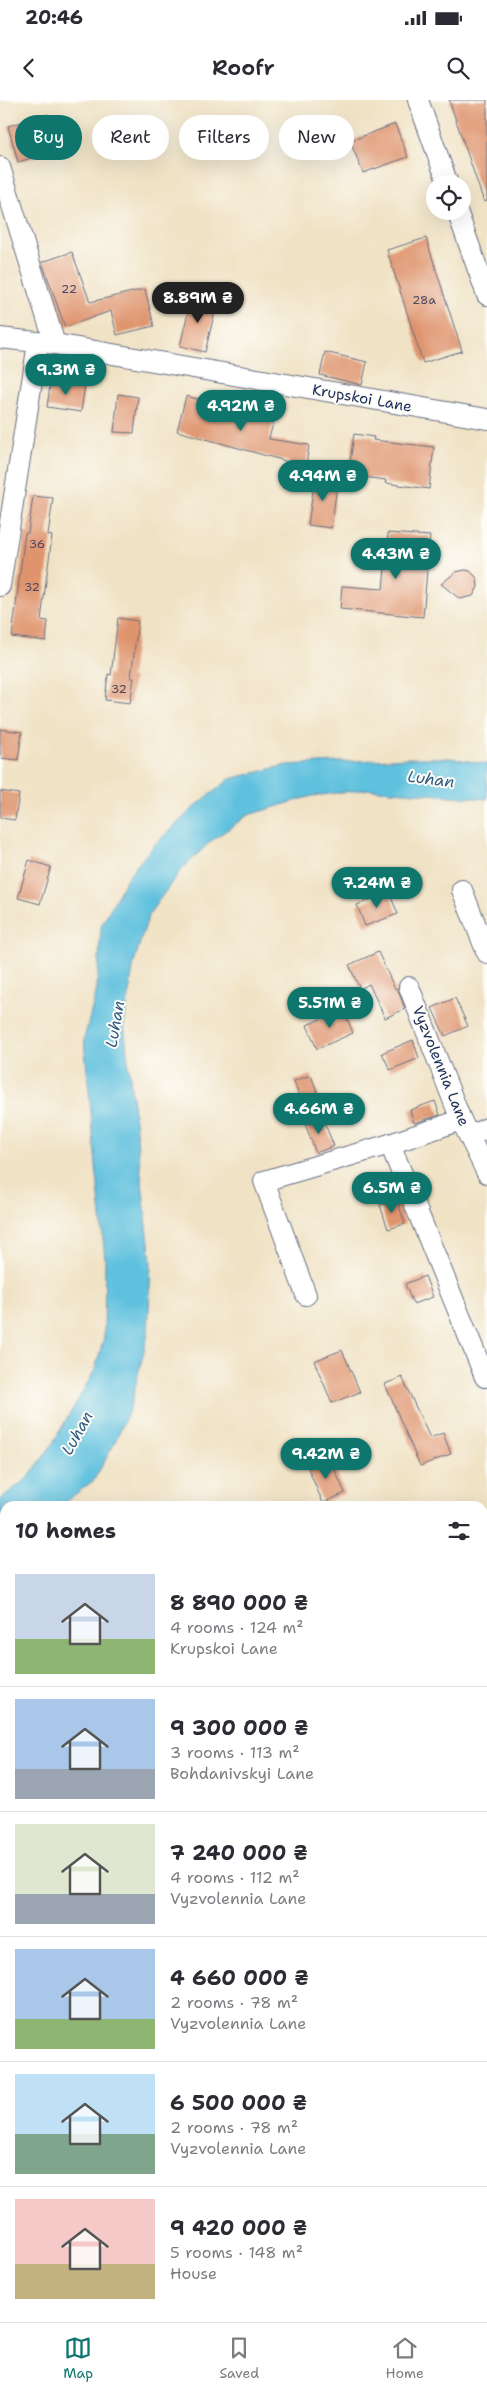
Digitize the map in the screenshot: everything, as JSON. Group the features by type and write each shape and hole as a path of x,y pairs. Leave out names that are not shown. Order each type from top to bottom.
{"street":[{"path":"418,100 445,175"},
{"path":"0,167 47,344 0,586"},
{"path":"461,220 487,295"},
{"name":"Krupskoi Lane","path":"0,338 47,344 487,420"},
{"path":"462,890 487,954"},
{"name":"Vyzvolennia Lane","path":"409,987 473,1128 487,1173"},
{"path":"306,1295 264,1181 390,1144 473,1128"},
{"path":"390,1144 485,1377"}],"water":[{"name":"Luhan","path":"408,758 450,758 487,764 487,799 369,789 312,796 248,815 211,841 180,871 149,914 134,962 124,1025 151,1261 148,1334 130,1408 113,1446 94,1480 67,1501 0,1501 0,1499 29,1477 51,1446 95,1370 104,1337 105,1260 84,1039 97,989 101,926 128,876 154,845 198,804 230,779 287,765"}],"building":[{"path":"449,100 487,100 487,201 484,202"},
{"path":"15,124 15,151 8,126"},
{"path":"395,124 408,157 363,173 354,151 354,139"},
{"path":"426,238 462,351 423,363 387,250"},
{"path":"72,252 90,302 145,289 154,326 117,335 111,311 65,327 42,262"},
{"path":"192,296 217,303 205,352 180,346"},
{"path":"325,352 367,362 362,385 320,375"},
{"path":"51,379 85,384 81,412 47,407"},
{"path":"118,394 138,397 134,433 114,432"},
{"path":"186,396 220,405 221,402 238,407 237,409 274,419 269,439 309,445 304,479 287,477 289,462 177,431"},
{"path":"354,434 374,437 373,440 434,447 429,489 385,483 386,480 348,475"},
{"path":"315,477 338,480 331,528 308,525"},
{"path":"33,496 53,498 48,535 52,536 41,620 48,621 46,641 12,637 25,533 28,533"},
{"path":"388,533 430,536 423,617 340,609 342,586 383,589"},
{"path":"470,571 477,578 478,587 473,596 460,599 441,584 456,572"},
{"path":"118,618 138,621 131,678 134,678 130,703 105,700 108,674 111,675"},
{"path":"0,729 22,732 18,760 0,758"},
{"path":"0,791 19,794 15,820 0,818"},
{"path":"29,860 51,867 40,904 18,898"},
{"path":"389,892 398,914 365,926 357,905"},
{"path":"378,952 395,989 397,988 405,1009 385,1018 369,984 360,989 349,965"},
{"path":"455,998 468,1026 445,1036 432,1008"},
{"path":"343,1009 353,1033 317,1049 307,1025"},
{"path":"413,1040 419,1058 390,1070 382,1053"},
{"path":"311,1075 319,1097 302,1103 294,1081"},
{"path":"435,1101 440,1115 414,1123 410,1110"},
{"path":"322,1117 334,1146 316,1153 305,1124"},
{"path":"397,1200 405,1224 388,1229 380,1205"},
{"path":"425,1276 433,1297 413,1304 405,1284"},
{"path":"342,1350 360,1392 332,1403 314,1361"},
{"path":"402,1377 430,1438 443,1433 451,1454 420,1466 385,1384"},
{"path":"329,1457 345,1493 327,1501 322,1501 307,1466"}]}
